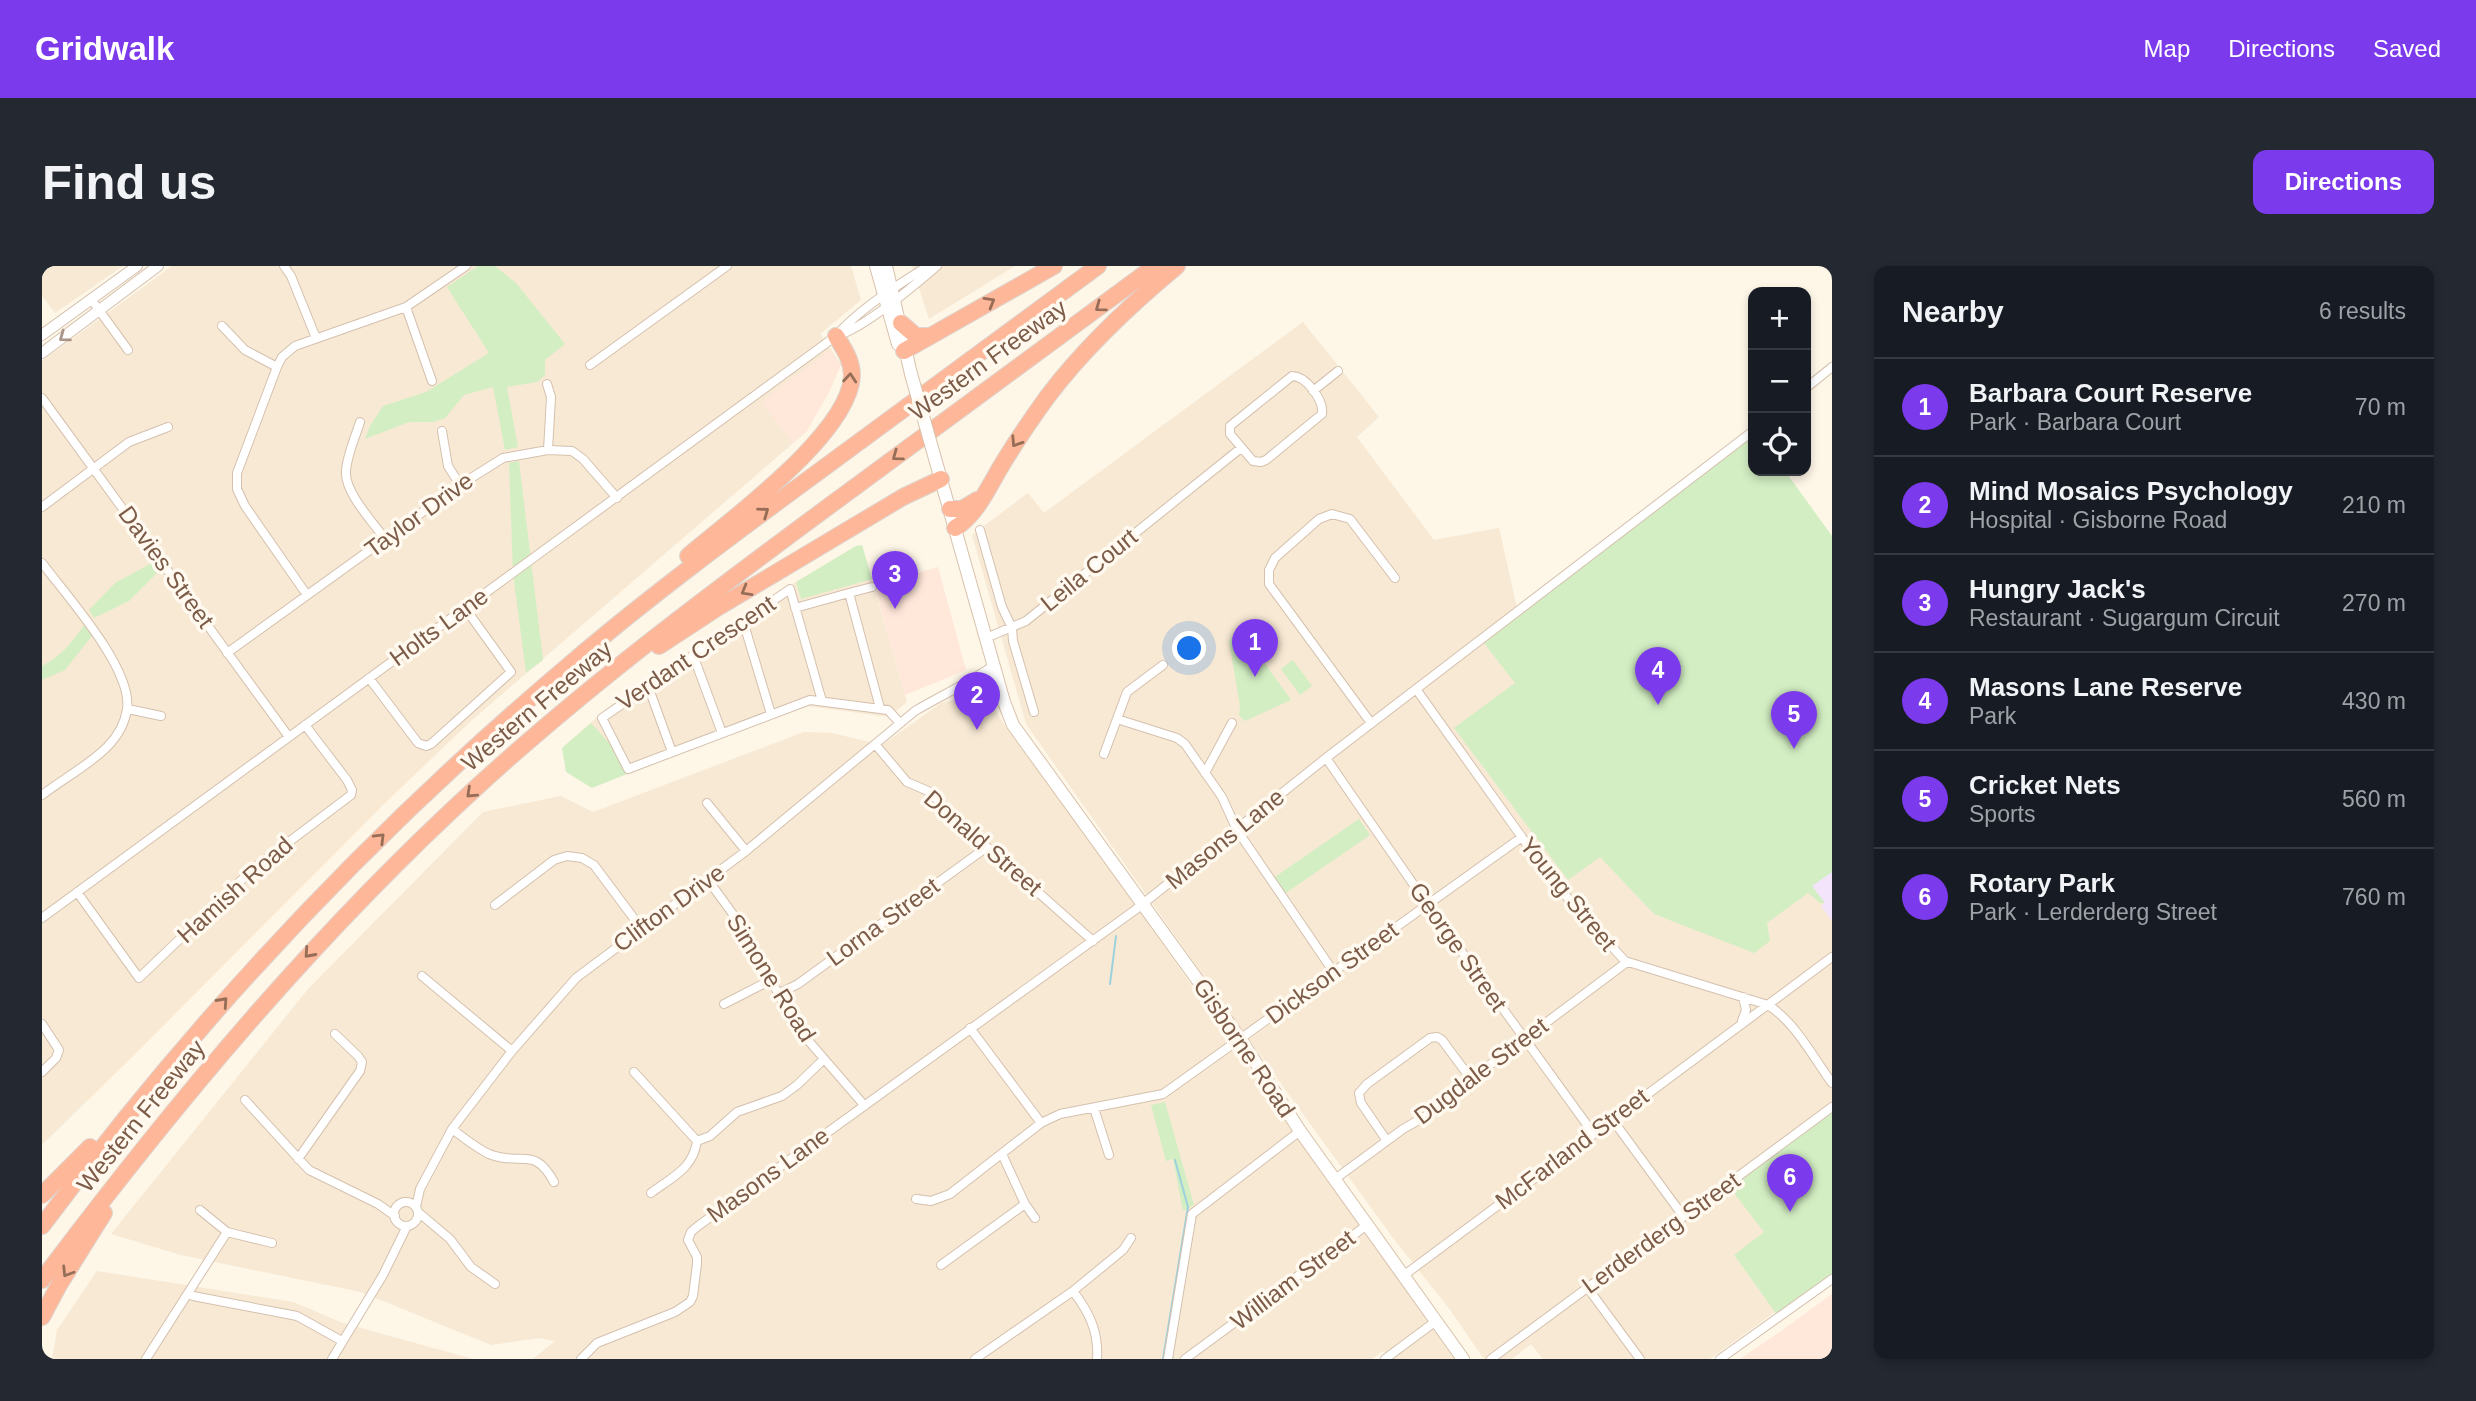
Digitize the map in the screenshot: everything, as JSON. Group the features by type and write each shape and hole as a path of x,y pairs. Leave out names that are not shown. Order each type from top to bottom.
{"highway":[{"path":"904,350 1054,266"},
{"name":"Western Freeway","path":"42,1226 162,1072 220,1004 332,885 426,793 568,666 709,553 1098,266"},
{"name":"Western Freeway","path":"42,1280 187,1093 323,937 435,825 540,731 706,597 1155,266"},
{"path":"955,528 964,522 1033,418 1080,357 1126,310 1177,266"},
{"path":"901,323 916,336 930,336"},
{"path":"568,666 606,628 780,477 822,436 841,407 850,386 851,366 836,336"},
{"path":"540,731 717,608 903,497 941,479"},
{"path":"950,509 967,506 986,491"},
{"path":"42,1195 162,1072"},
{"path":"42,1317 92,1232 187,1093"}],"main road":[{"name":"Gisborne Road","path":"876,266 901,323 904,350 955,528 977,585 999,670 1022,740 1241,1040 1300,1131 1463,1359"},
{"name":"Gisborne Road","path":"886,266 897,344 904,350"}],"street":[{"path":"42,335 137,266"},
{"path":"42,353 158,266"},
{"path":"284,266 291,276 316,338"},
{"path":"307,595 245,506 237,489 237,472 276,367 288,351 316,338 406,307 466,266"},
{"path":"590,365 713,270 727,266"},
{"name":"Holts Lane","path":"889,298 928,266"},
{"name":"Holts Lane","path":"46,916 617,498 836,336 846,325 937,266"},
{"path":"91,299 128,350"},
{"path":"406,307 432,381"},
{"path":"222,326 245,350 276,367"},
{"path":"1811,384 1832,367"},
{"path":"1313,391 1338,371"},
{"path":"1292,376 1302,378 1313,391 1323,406 1320,417 1261,462 1251,461 1230,432 1230,426 1235,420 1292,376"},
{"path":"547,384 551,397 548,450"},
{"name":"Davies Street","path":"42,398 289,737"},
{"path":"360,422 345,473 352,493 385,539"},
{"path":"42,507 129,442 168,427"},
{"path":"442,431 448,466 460,485"},
{"name":"Masons Lane","path":"581,1359 597,1343 675,1312 690,1302 697,1256 688,1240 698,1226 1144,904 1371,723 1748,435"},
{"name":"Leila Court","path":"990,636 1026,621 1241,448"},
{"name":"Taylor Drive","path":"227,653 460,485 503,458 548,450 572,451 583,459 617,498"},
{"path":"1371,723 1269,584 1269,570 1275,558 1319,519 1332,514 1350,519 1395,578"},
{"name":"Leila Court","path":"980,530 1002,607 1012,628 1013,641 1034,712"},
{"path":"42,563 119,668 126,690 128,709 120,731 106,748 42,794"},
{"path":"822,701 795,608 872,587"},
{"name":"Verdant Crescent","path":"672,752 628,769 602,718 790,589 795,608"},
{"path":"849,593 880,708"},
{"path":"369,678 418,743 426,746 431,744 511,672 465,608"},
{"path":"743,621 771,714"},
{"path":"693,655 722,733"},
{"path":"1104,754 1128,692 1163,665"},
{"name":"Clifton Drive","path":"410,1225 417,1209 420,1189 452,1129 512,1051 576,978 746,851 900,723 938,697 999,670"},
{"path":"648,686 672,752 810,700 888,710 900,723"},
{"name":"Young Street","path":"1416,689 1577,911 1627,962 1768,1005 1793,1029 1832,1083"},
{"path":"128,709 161,716"},
{"path":"1117,719 1177,738 1185,744 1222,797 1237,830 1333,971"},
{"path":"1205,773 1232,723"},
{"name":"Hamish Road","path":"76,892 139,978 253,869 351,795 352,790 347,780 305,725"},
{"name":"Donald Street","path":"875,744 907,782 928,791 986,847 1093,941"},
{"name":"George Street","path":"1326,758 1427,904 1593,1133"},
{"path":"707,803 746,851"},
{"name":"Dickson Street","path":"916,1199 931,1201 950,1195 1041,1123 1060,1114 1163,1094 1522,837"},
{"name":"Lorna Street","path":"778,994 798,984 986,847"},
{"path":"495,905 554,860 568,856 582,858 594,865 641,928"},
{"name":"Simone Road","path":"708,880 746,932 794,1024 864,1105"},
{"path":"42,903 46,916"},
{"name":"McFarland Street","path":"1403,1276 1832,957"},
{"name":"Dugdale Street","path":"1335,1179 1387,1140 1436,1110 1471,1079 1627,962"},
{"path":"422,976 512,1051"},
{"path":"724,1004 771,980"},
{"path":"1741,1024 1746,1010 1743,997"},
{"path":"42,1024 59,1051 42,1072"},
{"path":"970,1028 1041,1123"},
{"path":"299,1159 360,1070 362,1062 358,1056 335,1034"},
{"path":"1387,1140 1361,1103 1359,1093 1367,1084 1430,1038 1437,1037 1442,1040 1471,1079"},
{"path":"697,1141 710,1136 737,1112 782,1096 824,1059"},
{"path":"634,1072 697,1141 695,1156 688,1166 651,1192"},
{"path":"245,1100 309,1170 378,1203 396,1219 410,1225 435,1227"},
{"name":"Lerderderg Street","path":"1491,1359 1832,1107"},
{"path":"1094,1108 1109,1155"},
{"path":"1612,1119 1683,1216"},
{"path":"452,1129 487,1153 508,1159 537,1160 545,1165 554,1182"},
{"path":"1168,1359 1192,1214 1300,1131"},
{"path":"1002,1153 1035,1218"},
{"name":"Clifton Drive","path":"402,1203 420,1189"},
{"path":"378,1203 402,1203 417,1209 450,1239 471,1267 495,1284"},
{"path":"398,1242 395,1210 402,1203"},
{"path":"941,1265 1026,1204"},
{"path":"200,1210 227,1232 272,1243"},
{"path":"332,1359 410,1225"},
{"name":"William Street","path":"1185,1359 1367,1225"},
{"path":"146,1359 227,1232"},
{"path":"975,1359 1073,1291 1124,1250 1131,1238"},
{"path":"1720,1359 1832,1279"},
{"path":"1587,1287 1640,1359"},
{"path":"1073,1291 1093,1321 1098,1348 1097,1359"},
{"path":"189,1293 193,1296 297,1316 342,1341"},
{"path":"1385,1359 1436,1321"}],"shaded area":[{"path":"42,266 123,266 55,313 42,296"},
{"path":"172,266 851,266 861,300 820,334 841,364 829,392 806,432 471,721 387,801 42,1145 42,361"},
{"path":"912,266 1015,266 929,319"},
{"path":"1303,322 1379,417 1357,437 1434,540 1499,528 1519,617 1515,682 1567,879 1600,856 1654,914 1676,922 1770,941 1767,923 1808,892 1817,901 1832,833 1832,1107 1730,1188 1765,1232 1734,1255 1775,1312 1710,1359 1543,1359 1531,1344 1512,1359 1484,1359 1224,1005 1026,724 972,535 1028,493 1044,513"},
{"path":"830,350 841,365 806,432 793,443 761,402"},
{"path":"862,545 907,702 888,717 807,706 592,787 562,748 611,705 745,612 856,546"},
{"path":"938,567 966,670 905,695 874,585"},
{"path":"985,693 1003,723 1140,912 1454,1359 1390,1359 1383,1351 1372,1359 533,1359 555,1341 539,1338 491,1345 361,1292 181,1255 111,1234 308,989 483,812 561,796 593,812 804,732 832,733 882,745 941,703"},
{"path":"1832,833 1832,921 1821,906 1824,903 1794,861"},
{"path":"97,1271 293,1302 343,1323 473,1359 52,1359 57,1330"},
{"path":"1832,1294 1832,1359 1740,1359 1781,1331"}],"green space":[{"path":"478,266 495,266 516,283 565,344 545,360 545,375 537,382 507,387 518,447 505,450 493,387 464,395 445,418 433,422 409,422 365,439 383,406 426,392 489,353 447,287"},
{"path":"1748,438 1748,476 1789,476 1832,536 1832,872 1812,886 1825,903 1820,903 1808,893 1767,923 1770,941 1754,953 1654,914 1600,857 1568,880 1454,728 1515,683 1484,643"},
{"path":"519,461 543,660 526,673 513,573 509,463"},
{"path":"862,545 872,579 801,599 796,582"},
{"path":"152,563 159,571 129,601 94,618 89,610 115,583"},
{"path":"84,625 92,636 65,670 42,680 42,666 66,648"},
{"path":"1239,627 1291,700 1245,721 1239,715 1240,706 1229,641"},
{"path":"1293,660 1312,686 1300,695 1281,669"},
{"path":"591,723 609,743 627,774 592,788 566,772 562,748"},
{"path":"1359,819 1370,835 1283,895 1272,879"},
{"path":"1165,1102 1194,1205 1183,1211 1173,1159 1166,1161 1151,1105"},
{"path":"1832,1109 1832,1281 1780,1319 1734,1255 1764,1232 1730,1188"}],"waterway":[{"path":"1110,984 1116,936"},
{"path":"1163,1359 1188,1207 1175,1160"}],"place":[{"name":"Hungry Jack's","path":"895,609"},
{"name":"Barbara Court Reserve","path":"1255,677"},
{"name":"Masons Lane Reserve","path":"1658,705"},
{"name":"Mind Mosaics Psychology","path":"977,730"},
{"name":"Cricket Nets","path":"1794,749"},
{"name":"Rotary Park","path":"1790,1212"}]}
